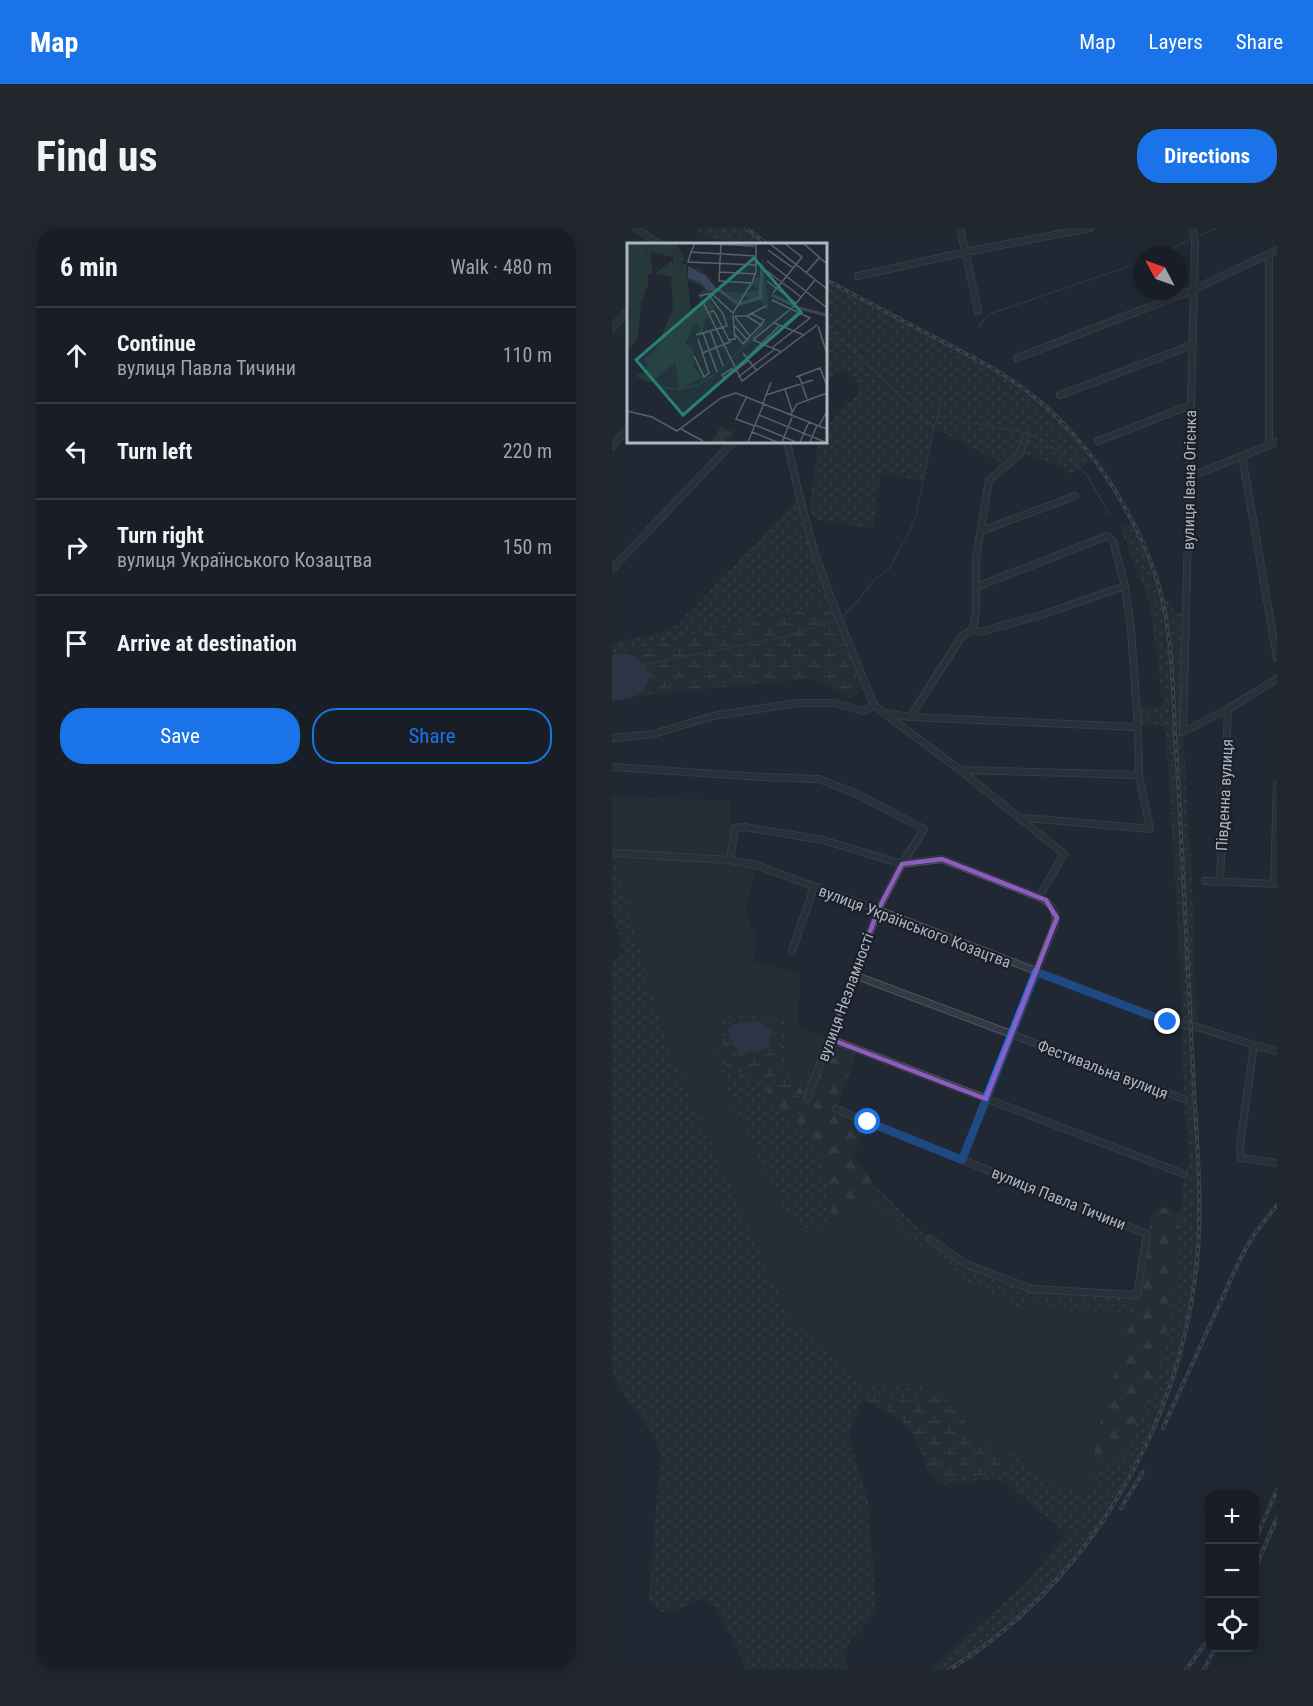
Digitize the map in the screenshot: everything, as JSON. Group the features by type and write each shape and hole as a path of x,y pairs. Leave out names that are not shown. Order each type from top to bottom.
{"street":[{"path":"636,228 658,243"},
{"path":"960,228 978,311"},
{"path":"858,276 965,252 1090,228"},
{"name":"вулиця Івана Огієнка","path":"1192,228 1194,243 1183,732 1228,709"},
{"path":"1017,358 1193,290 1277,250"},
{"path":"1269,254 1269,445"},
{"path":"612,328 627,312"},
{"path":"1060,395 1192,345"},
{"path":"1098,441 1191,405"},
{"path":"612,446 627,430"},
{"path":"910,717 962,636 973,629 976,612 976,558 989,480 1012,458 1020,454 1026,436"},
{"path":"612,569 733,442"},
{"path":"787,442 799,498 815,553 874,705 960,770 1064,854 1039,897"},
{"path":"1189,477 1277,442"},
{"path":"1242,456 1277,658"},
{"path":"981,531 1075,496"},
{"path":"976,587 1107,536 1113,541 1125,586 1131,629 1139,775 1150,829 1027,818 1022,820"},
{"path":"973,629 980,632 1044,614 1125,586"},
{"path":"1228,709 1277,679"},
{"path":"612,738 653,734 713,716 797,703 833,703 864,711 874,705"},
{"name":"Південна вулиця","path":"1220,881 1228,709"},
{"path":"884,714 1138,727"},
{"name":"вулиця Незламності","path":"612,767 819,779 857,794 924,829 902,864 878,910 807,1098"},
{"path":"960,770 1139,775"},
{"path":"1205,881 1275,884 1277,785"},
{"path":"730,860 735,828 744,827 823,840 902,864 942,859 1039,897 1051,905 1056,918 962,1160"},
{"name":"вулиця Українського Козацтва","path":"615,853 730,860 756,866 878,910 1168,1022 1197,1027 1277,1051"},
{"path":"792,951 814,887"},
{"name":"Фестивальна вулиця","path":"854,975 1184,1100"},
{"path":"830,1039 1184,1174"},
{"path":"1254,1045 1240,1145 1241,1158 1277,1163"},
{"name":"вулиця Павла Тичини","path":"836,1109 1147,1234 1137,1295 1032,1289 966,1264 930,1239"}],"highlighted area":[{"path":"942,859 1046,900 1057,918 986,1099 830,1039 878,910 902,864"}],"green space":[{"path":"691,228 746,228 766,243 721,243"},
{"path":"826,280 1013,381 1048,409 1093,459 1071,475 1062,466 1020,454 1001,470 993,459 934,428 923,482 887,474 882,476 875,522 872,526 867,528 818,520 811,513 810,505 818,442 826,442 826,427 858,393 859,388 849,373 836,374 826,380"},
{"path":"799,498 806,524 869,693 860,689 830,611 817,606 612,655 612,643 658,633 677,625"},
{"path":"1133,524 1151,564 1162,602 1171,600 1175,613 1186,613 1183,732 1192,879 1197,1027 1191,1026 1199,1216 1193,1294 1183,1344 1168,1393 1125,1485 1097,1528 1066,1568 1016,1619 950,1670 931,1670 1024,1585 1067,1534 1006,1484 997,1480 944,1485 939,1483 930,1473 917,1442 906,1427 893,1416 862,1399 849,1434 868,1502 876,1601 874,1611 867,1623 858,1634 851,1636 845,1660 849,1670 744,1670 742,1658 716,1607 701,1599 672,1612 665,1612 653,1606 649,1598 660,1456 652,1434 624,1395 612,1373 612,961 623,952 612,913 612,853 615,853 660,1023 682,1078 791,1320 863,1384 928,1387 968,1412 971,1418 968,1427 976,1437 1024,1460 1053,1485 1090,1494 1096,1467 1093,1449 1101,1460 1109,1464 1121,1457 1157,1378 1171,1314 1184,1174 1189,1162 1166,735 1160,725 1138,725 1137,708 1160,707 1163,704 1149,601 1120,527"},
{"path":"817,606 828,608 835,621 859,685 859,694 850,697 818,681 806,679 636,696 643,680 623,653"},
{"path":"612,797 731,800 730,860 756,865 745,909 756,939 754,962 801,973 798,1022 800,1027 830,1039 807,1098 795,1078 784,1073 784,1019 735,1013 722,1020 717,1034 717,1064 725,1085 770,1185 801,1233 807,1235 832,1220 837,1225 848,1223 874,1198 923,1249 958,1277 1021,1309 1028,1297 1065,1311 1133,1312 1094,1439 1097,1468 1091,1494 1053,1485 1024,1460 974,1435 968,1428 971,1418 968,1412 928,1387 868,1385 859,1382 791,1320 682,1078 660,1023 615,854 612,852"},
{"path":"735,1013 784,1019 784,1073 788,1118 809,1133 816,1146 825,1178 832,1220 807,1235 799,1230 770,1185 717,1064 719,1027 722,1020"},
{"path":"739,1019 769,1022 780,1028 780,1065 809,1113 808,1119 805,1119 774,1089 734,1072 724,1064 721,1058 725,1026"},
{"path":"830,1039 858,1049 836,1109 868,1122 853,1155 878,1189 862,1211 841,1226 832,1220 827,1184 812,1138 802,1125 788,1118 779,1109 765,1086 765,1081 784,1073 795,1078 807,1098"},
{"path":"878,1189 930,1239 955,1258 1032,1289 1137,1295 1133,1312 1065,1311 1028,1297 1021,1309 958,1277 924,1249 874,1198"},
{"path":"1162,1207 1179,1213 1180,1216 1171,1314 1162,1360 1157,1378 1121,1457 1109,1464 1098,1457 1093,1445 1133,1312 1151,1218 1157,1209"},
{"path":"926,1393 937,1395 961,1414 965,1420 964,1432 1004,1456 1007,1462 1000,1472 948,1480 937,1479 932,1475 907,1426 893,1414 867,1401 870,1395 899,1400"}],"water":[{"path":"623,653 634,657 644,665 649,675 648,680 644,689 636,696 612,701 612,655"},
{"path":"754,1022 769,1031 769,1047 741,1052 729,1038 728,1030 735,1024"}],"waterway":[{"path":"722,228 739,243"},
{"path":"1199,236 1216,228"},
{"path":"1177,246 1188,241"},
{"path":"978,328 992,313 1133,265"},
{"path":"826,326 934,427"},
{"path":"844,615 875,579 889,569 910,531 916,515 941,403"},
{"path":"937,416 1022,432 1041,439 1085,472 1110,515"},
{"path":"643,665 783,637 835,621"}],"railway":[{"path":"746,228 766,243"},
{"path":"826,280 1005,376 1052,412 1096,462 1135,527 1157,580 1168,628 1198,1153 1199,1240 1188,1322 1171,1382 1149,1439 1120,1494 1085,1545 1045,1592 999,1634 949,1670"},
{"path":"1163,1428 1241,1257 1255,1233 1277,1205"},
{"path":"1121,1508 1143,1472"},
{"path":"1259,1531 1277,1490"},
{"path":"1259,1559 1277,1518"},
{"path":"1186,1670 1205,1644"},
{"path":"1204,1670 1213,1652"}],"route":[{"path":"868,1122 962,1160 1036,972 1168,1022"}]}
